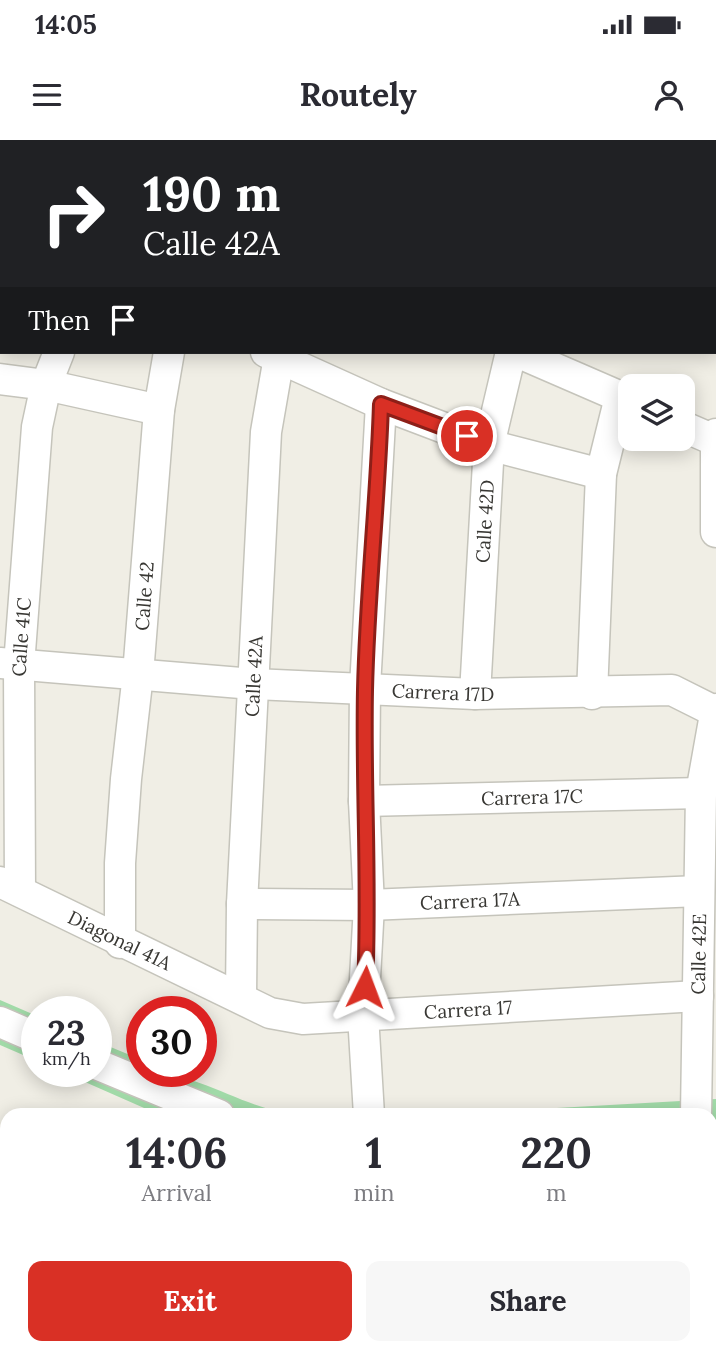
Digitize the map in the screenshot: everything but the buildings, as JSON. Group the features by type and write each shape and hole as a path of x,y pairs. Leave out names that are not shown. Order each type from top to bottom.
{"street":[{"name":"Calle 41C","path":"10,886 9,664 37,427 46,384 58,354"},
{"name":"Calle 42","path":"120,943 122,839 159,410 169,354"},
{"name":"Calle 42D","path":"475,694 489,445 510,354"},
{"path":"522,354 618,396"},
{"name":"Calle 42A","path":"241,996 242,904 272,355 381,404 489,445 601,474"},
{"path":"0,379 46,384 159,410"},
{"path":"369,1108 363,1014 369,905 363,800 365,687 381,404"},
{"path":"592,694 601,474 618,421"},
{"path":"695,430 715,437 716,532"},
{"name":"Carrera 17D","path":"9,664 253,684 475,694 592,694 672,690 716,711"},
{"name":"Calle 42E","path":"696,1108 701,793 716,711"},
{"name":"Carrera 17C","path":"363,800 701,793"},
{"name":"Diagonal 41A","path":"10,886 120,943 241,996"},
{"name":"Carrera 17A","path":"242,904 369,905 699,891"},
{"name":"Carrera 17","path":"241,996 270,1013 303,1019 698,996"},
{"path":"0,1022 21,1031"},
{"path":"112,1071 202,1108"}],"green space":[{"path":"0,1000 21,1009 21,1054 0,1045"},
{"path":"112,1048 126,1053 126,1087 209,1087 264,1108 144,1108 96,1087 112,1087"},
{"path":"716,1099 716,1108 557,1108"}],"route":[{"path":"365,987 369,905 363,800 365,687 379,483 381,404 467,436"}]}
